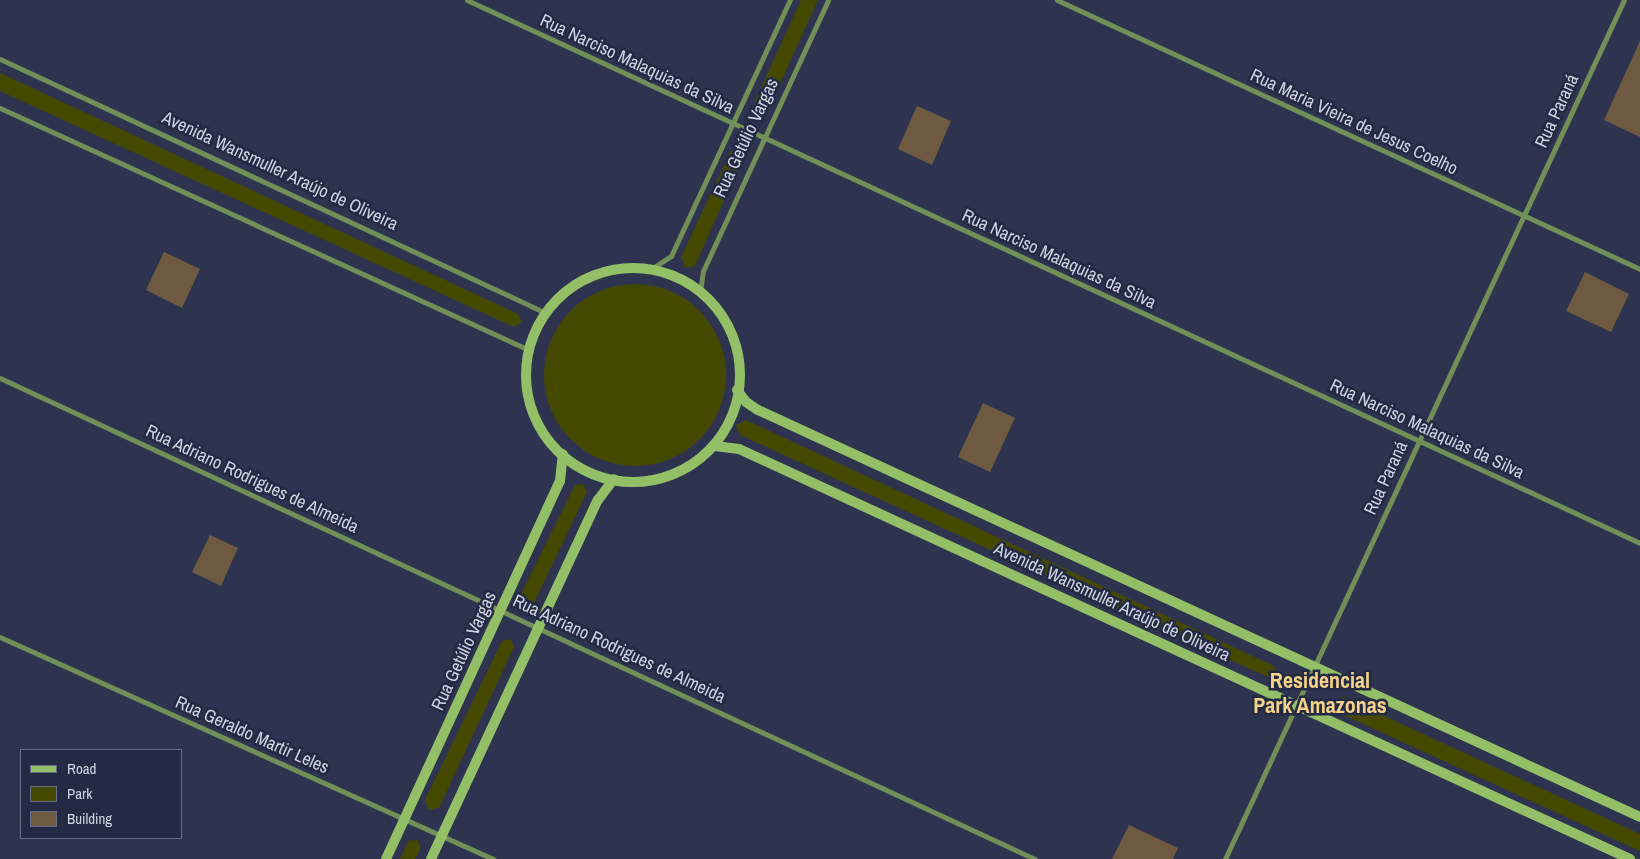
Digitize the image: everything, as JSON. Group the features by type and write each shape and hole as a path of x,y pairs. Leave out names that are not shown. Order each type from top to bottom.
{"street":[{"name":"Rua Narciso Malaquias da Silva","path":"467,0 1640,543"},
{"name":"Rua Getúlio Vargas","path":"651,269 671,256 790,0"},
{"name":"Rua Getúlio Vargas","path":"700,292 703,271 828,0"},
{"name":"Rua Maria Vieira de Jesus Coelho","path":"1057,0 1640,270"},
{"name":"Rua Paraná","path":"1225,859 1624,0"},
{"name":"Avenida Wansmuller Araújo de Oliveira","path":"0,59 546,313"},
{"path":"0,108 529,350"},
{"path":"621,268 651,269 671,274 700,292 716,306 733,336 740,369 737,404 715,446 700,460 672,475 642,482 614,479 588,472 562,454 547,438 533,411 526,381 529,350 546,313 566,291 592,275 621,268"},
{"name":"Rua Adriano Rodrigues de Almeida","path":"0,378 501,609 1035,859"},
{"name":"Avenida Wansmuller Araújo de Oliveira","path":"737,390 746,402 758,410 1640,817"},
{"name":"Avenida Wansmuller Araújo de Oliveira","path":"715,446 738,449 1630,859"},
{"name":"Rua Getúlio Vargas","path":"386,859 560,481 562,454"},
{"path":"431,859 598,500 614,479"},
{"name":"Rua Geraldo Martir Leles","path":"0,637 493,859"}],"green space":[{"path":"801,0 818,0 768,110 758,112 755,101"},
{"path":"0,73 518,314 522,322 514,327 0,91"},
{"path":"740,150 743,157 695,266 685,268 681,257 731,151"},
{"path":"635,284 653,286 670,291 699,311 719,340 724,357 726,375 724,393 719,410 699,439 670,459 653,464 635,466 617,464 600,459 571,439 551,410 546,393 544,375 546,357 551,340 571,311 600,291 617,286"},
{"path":"746,420 1274,666 1277,673 1270,678 740,435 736,425"},
{"path":"583,484 587,492 533,605 523,607 520,596 575,485"},
{"path":"511,639 514,647 439,808 428,810 425,800 502,641"},
{"path":"1343,697 1640,834 1640,851 1337,712 1333,702"},
{"path":"417,840 421,848 415,859 400,859 408,841"}],"building":[{"path":"1640,41 1640,137 1604,120"},
{"path":"917,106 951,121 932,165 898,149"},
{"path":"164,252 200,269 182,308 146,290"},
{"path":"1585,272 1629,294 1611,332 1566,311"},
{"path":"983,403 1015,418 990,472 958,457"},
{"path":"210,535 238,548 221,586 192,572"},
{"path":"1129,825 1178,848 1173,859 1112,859"}],"district":[{"name":"Residencial Park Amazonas","path":"1320,692"}]}
